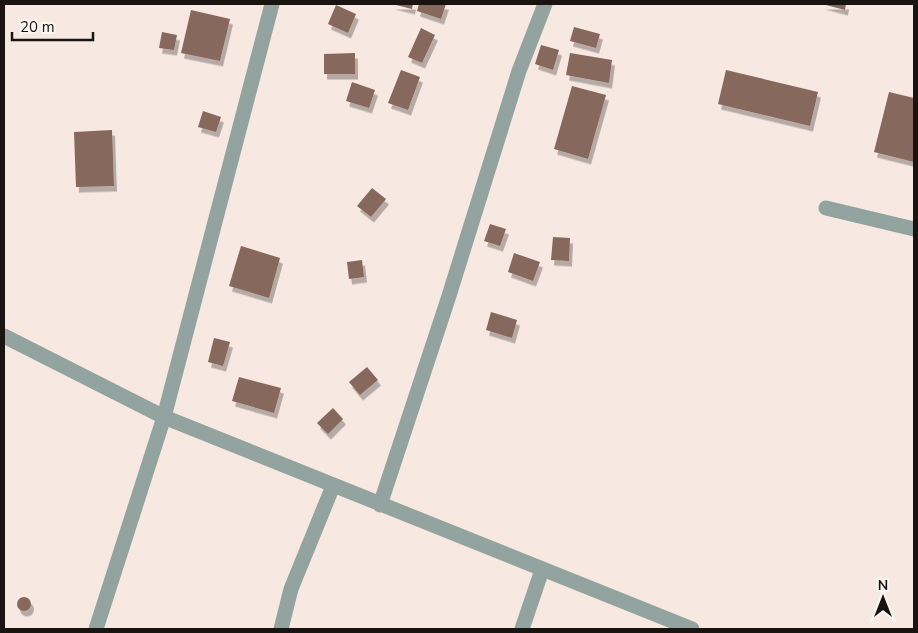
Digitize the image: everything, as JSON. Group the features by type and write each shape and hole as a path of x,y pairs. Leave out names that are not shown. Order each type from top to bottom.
{"street":[{"path":"96,629 164,416 272,4"},
{"path":"380,505 448,299 519,71 545,4"},
{"path":"826,208 914,228"},
{"path":"4,336 164,416 380,505 692,629"},
{"path":"281,629 292,589 334,486"},
{"path":"522,629 542,570"}],"building":[{"path":"392,4 413,4 412,9"},
{"path":"419,4 446,4 441,19 417,11"},
{"path":"822,4 846,4 845,10"},
{"path":"336,5 356,14 348,33 328,24"},
{"path":"191,10 230,19 220,61 181,53"},
{"path":"574,27 600,34 596,48 570,41"},
{"path":"421,28 435,35 422,63 408,57"},
{"path":"162,32 177,35 174,50 159,48"},
{"path":"541,45 559,50 553,70 535,64"},
{"path":"355,53 355,74 324,74 324,54"},
{"path":"570,53 612,60 609,83 566,75"},
{"path":"401,70 420,77 408,110 388,103"},
{"path":"726,70 818,92 810,126 718,104"},
{"path":"352,82 375,90 369,108 346,101"},
{"path":"572,86 606,95 588,159 554,149"},
{"path":"889,92 914,98 914,162 874,152"},
{"path":"203,111 221,117 216,132 198,127"},
{"path":"112,130 114,186 76,187 74,132"},
{"path":"372,188 386,199 371,217 357,206"},
{"path":"490,224 506,229 500,246 484,241"},
{"path":"553,237 570,238 569,261 551,260"},
{"path":"241,246 280,258 269,298 229,286"},
{"path":"514,253 540,262 533,281 508,272"},
{"path":"362,260 364,277 349,279 347,262"},
{"path":"491,312 517,320 512,338 486,330"},
{"path":"214,338 230,342 223,366 208,362"},
{"path":"367,367 378,380 360,395 349,382"},
{"path":"239,377 281,388 274,413 232,401"},
{"path":"333,408 343,419 328,434 317,423"},
{"path":"21,597 27,597 31,604 27,611 21,611 17,607 17,601"}]}
